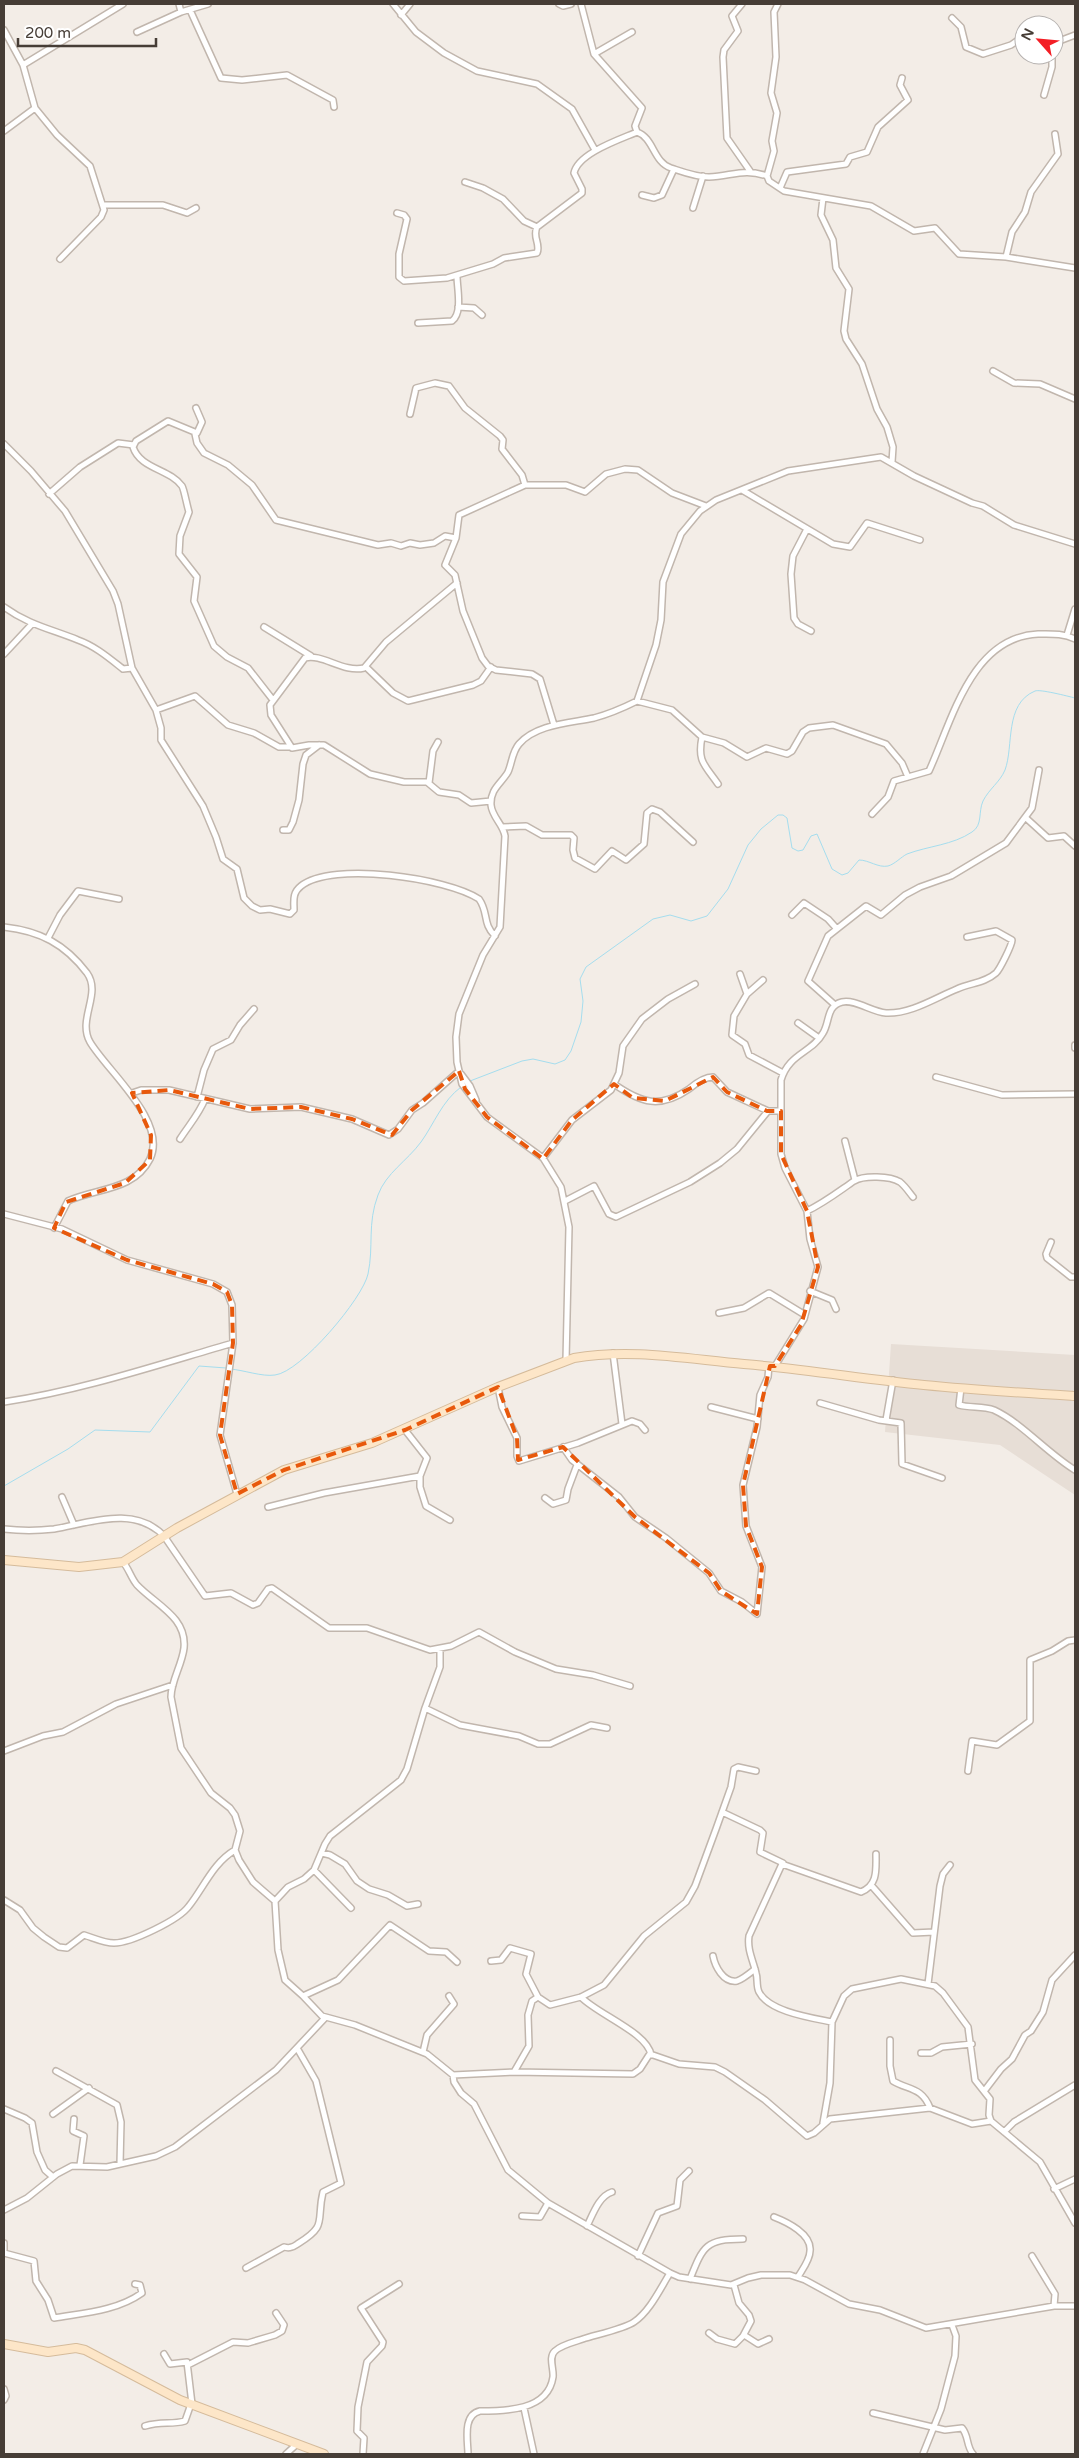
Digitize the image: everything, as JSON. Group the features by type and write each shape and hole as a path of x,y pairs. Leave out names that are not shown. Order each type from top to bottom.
{"street":[{"path":"179,4 181,12"},
{"path":"137,32 181,12 208,4"},
{"path":"393,4 422,37 477,71 537,84 576,114 595,150"},
{"path":"401,15 410,4"},
{"path":"559,4 563,6 571,4"},
{"path":"581,4 594,54 640,104 642,110 635,126 637,132"},
{"path":"742,4 732,16 738,31 724,50 722,58 727,138 750,170"},
{"path":"766,176 774,151 772,141 777,113 771,93 776,57 774,12 778,4"},
{"path":"23,65 120,5"},
{"path":"190,10 221,78 236,80 289,76 333,100 334,107"},
{"path":"952,18 962,27 966,47 983,54 1014,43"},
{"path":"4,30 23,65 34,108 58,137 90,166 103,205 104,210 101,217 60,259"},
{"path":"594,54 632,32"},
{"path":"1044,95 1052,65"},
{"path":"780,188 787,172 846,164 850,158 867,152 878,127 908,100 900,85 902,78"},
{"path":"4,131 34,108"},
{"path":"397,213 404,215 407,219 399,254 400,279 421,282 457,276 493,264 504,258 537,253 538,247 534,235 537,227 582,193 574,170 595,150 637,132 644,135 659,160 665,166 674,169 703,176 750,170 766,176 780,188 792,193 871,206 914,231 935,228 959,254 1006,257 1075,268"},
{"path":"1006,257 1012,232 1025,212 1031,192 1058,154 1055,134"},
{"path":"642,195 654,198 662,195 674,169"},
{"path":"693,208 703,176"},
{"path":"465,182 498,196 524,221 537,227"},
{"path":"823,198 821,215 834,245 836,268 849,289 844,321 846,339 862,364 877,409 887,427 893,447 892,462"},
{"path":"103,205 163,205 187,213 196,208"},
{"path":"418,323 452,321 458,314 457,276"},
{"path":"458,307 474,308 482,315"},
{"path":"993,371 1014,383 1040,384 1075,399"},
{"path":"410,414 416,388 436,383 449,386 465,408 500,436 503,440 502,449 522,475 525,485"},
{"path":"195,434 200,429 202,422 196,408"},
{"path":"49,494 78,469 118,443 134,444 168,420 195,434"},
{"path":"195,434 197,443 204,453 228,465 252,485 276,520 378,545 391,543 401,546 410,543 420,545 434,543 445,536 456,538"},
{"path":"4,444 31,471 65,512 112,591 118,604 132,668 156,710 162,740 202,806 216,837 223,859 237,869 244,898 252,906 260,910 290,914 294,910 293,897 301,886 327,875 400,876 444,884 477,898 482,905 486,925 496,936"},
{"path":"134,444 134,450 141,459 178,482 184,488 184,501 189,512 180,536 179,554 198,577 194,601 214,646 227,657 248,668 273,700"},
{"path":"637,701 656,645 661,620 661,593 670,560 677,541 687,526 706,506 799,468 837,465 868,458 881,458 892,462 914,476 972,503 984,506 1014,525 1075,544"},
{"path":"554,725 543,684 536,676 491,667 480,654 463,610 455,575 445,565 456,538 458,519 461,513 497,500 512,490 525,485 566,484 584,492 606,474 624,469 638,470 672,493 706,506"},
{"path":"742,490 827,542 848,547 867,523 920,540"},
{"path":"807,529 793,556 791,574 796,622 811,631"},
{"path":"264,627 312,656 337,666 354,669 366,667 386,642 457,583"},
{"path":"4,607 32,624 77,639 109,657 122,668 132,668"},
{"path":"1066,635 1075,609"},
{"path":"4,654 32,624"},
{"path":"872,814 888,797 894,781 929,771 961,698 983,661 1014,638 1032,634 1066,635 1075,639"},
{"path":"290,747 271,716 270,705 303,660 312,656"},
{"path":"366,667 393,693 408,701 473,685 481,681 491,667"},
{"path":"156,710 195,696 228,725 254,733 279,747 294,749 309,744 324,745 370,774 404,782 424,781 439,792 458,795 471,803 491,801"},
{"path":"566,1361 570,1239 565,1201 560,1187 543,1158 490,1120 466,1085 460,1073 456,1037 459,1014 483,955 496,936 501,919 501,878 505,845 502,827 495,818 491,801 496,786 509,770 519,744 530,736 554,725 596,718 637,701 672,710 702,737 724,743 746,757 766,748 787,754 792,751 803,732 809,728 833,725 886,744 902,763 908,777"},
{"path":"702,737 699,751 700,758 718,784"},
{"path":"429,784 433,750 438,742"},
{"path":"283,830 289,830 293,822 305,756 319,745"},
{"path":"835,1005 811,986 808,978 828,936 866,906 881,915 920,887 951,876 1004,845 1026,818 1036,796 1039,770"},
{"path":"502,827 526,826 542,835 571,835 574,838 572,850 575,858 595,869 612,851 628,859 644,844 647,813 652,809 657,809 692,842"},
{"path":"1026,818 1048,838 1064,836 1075,846"},
{"path":"48,938 60,915 78,891 118,899"},
{"path":"792,915 804,903 828,919 837,929"},
{"path":"4,927 15,928 48,938 70,953 90,978 93,990 86,1018 87,1036 107,1065 132,1093 144,1114 153,1146 150,1160 140,1172 125,1184 66,1202 54,1228"},
{"path":"563,1447 577,1464 619,1497 635,1517 666,1538 709,1574 721,1592 742,1602 757,1614 762,1567 746,1526 743,1495 758,1419 760,1395 772,1366 801,1325 818,1267 810,1239 807,1212 783,1162 780,1146 783,1073 794,1057 824,1032 829,1013 835,1005 844,1002 874,1011 897,1012 921,1005 956,989 986,979 1001,967 1012,940 996,931 967,937"},
{"path":"740,974 747,994"},
{"path":"763,980 747,994 734,1016 732,1035 745,1044 749,1055 783,1073"},
{"path":"543,1158 572,1120 606,1095 614,1084 619,1073 623,1046 642,1019 668,999 695,984"},
{"path":"197,1097 204,1070 213,1049 230,1040 240,1024 254,1010"},
{"path":"798,1023 819,1038"},
{"path":"132,1093 169,1090 250,1109 301,1107 352,1119 389,1135 398,1129 412,1110 460,1073"},
{"path":"614,1084 633,1098 666,1101 700,1080 713,1077 727,1092 768,1112 781,1111"},
{"path":"936,1077 1002,1095 1075,1094"},
{"path":"180,1138 191,1121 199,1114 205,1099"},
{"path":"565,1201 593,1185 609,1214 616,1217 690,1182 720,1163 737,1149 768,1112"},
{"path":"845,1141 855,1180"},
{"path":"807,1212 840,1193 855,1180 880,1177 891,1179 899,1182 913,1197"},
{"path":"4,1214 54,1228 127,1260 221,1288 227,1292 232,1305 233,1354 220,1435 238,1494"},
{"path":"1051,1242 1046,1254 1047,1258 1071,1278 1075,1277"},
{"path":"810,1291 832,1300 836,1309"},
{"path":"719,1313 744,1308 768,1294 805,1314"},
{"path":"4,1402 96,1384 233,1343"},
{"path":"613,1353 622,1424"},
{"path":"4,1560 79,1567 123,1562 164,1536 284,1470 366,1445 405,1430 498,1386 579,1357 613,1353 656,1354 961,1388 1075,1396"},
{"path":"886,1420 893,1380"},
{"path":"498,1386 502,1407 517,1438 518,1460 563,1447 622,1424 636,1421 645,1430"},
{"path":"961,1388 959,1405 996,1412 1075,1470"},
{"path":"820,1403 902,1424 902,1464 942,1478"},
{"path":"711,1407 758,1419"},
{"path":"405,1430 428,1458 420,1476 420,1487 426,1506 450,1520"},
{"path":"545,1498 553,1504 566,1500 577,1464"},
{"path":"268,1508 324,1493 420,1476"},
{"path":"62,1497 74,1525"},
{"path":"4,1529 38,1530 118,1517 148,1524 164,1536 205,1596 231,1593 253,1605 258,1603 268,1589 272,1588 333,1629 364,1628 430,1650 440,1649 479,1632 515,1652 556,1669 593,1675 630,1686"},
{"path":"4,1900 20,1910 33,1928 59,1948 66,1948 84,1935 108,1942 121,1942 180,1917 197,1896 216,1864 235,1850 240,1831 235,1815 230,1808 211,1793 180,1748 171,1697 173,1685 182,1660 184,1646 180,1626 169,1611 138,1586 123,1562"},
{"path":"968,1771 972,1741 997,1745 1030,1722 1030,1660 1052,1651 1068,1641 1075,1640"},
{"path":"275,1901 288,1887 304,1879 314,1870 330,1836 401,1780 407,1769 425,1708 440,1667 440,1649"},
{"path":"4,1751 43,1736 63,1732 116,1704 173,1685"},
{"path":"425,1708 460,1725 519,1736 541,1744 553,1743 590,1725 607,1728"},
{"path":"491,1961 501,1960 510,1948 531,1954 526,1974 538,1997 550,2005 581,1997 609,1981 651,1929 686,1902 695,1886 722,1812 734,1769 738,1767 756,1771"},
{"path":"722,1812 749,1823 762,1832 760,1852 783,1863 859,1892 872,1886 876,1873 876,1854"},
{"path":"235,1850 250,1880 275,1901 278,1943 284,1977 287,1983 325,2018 355,2025 424,2052 453,2075 456,2086 477,2108 508,2170 548,2203 638,2256 670,2273 690,2279 734,2285 748,2278 761,2275 798,2277 846,2303 880,2310 917,2326 932,2328 1054,2306 1075,2306"},
{"path":"322,1853 330,1855 345,1864 357,1881 369,1890 388,1895 407,1906 418,1904"},
{"path":"783,1863 749,1936 748,1949 755,1969 758,1990 768,2001 792,2013 832,2022"},
{"path":"928,1984 942,1879 950,1865"},
{"path":"314,1870 351,1908"},
{"path":"872,1886 913,1933 934,1932"},
{"path":"303,1996 338,1980 390,1924 429,1951 446,1952 458,1962"},
{"path":"985,2090 1000,2069 1012,2060 1025,2035 1032,2029 1045,2008 1052,1980 1075,1955"},
{"path":"713,1956 717,1969 732,1980 739,1980 755,1969"},
{"path":"823,2123 830,2083 832,2022 844,1996 852,1990 901,1979 939,1988 968,2027 972,2044 975,2080 985,2090 990,2100 989,2115 991,2121 1040,2162 1075,2223"},
{"path":"424,2052 427,2034 454,2004 449,1996"},
{"path":"514,2072 529,2046 528,2008 532,2001 538,1997"},
{"path":"453,2075 514,2072 633,2074 640,2069 651,2055 650,2047 641,2038 581,1997"},
{"path":"4,2210 27,2198 65,2168 80,2165 107,2167 156,2156 175,2147 270,2075 325,2018"},
{"path":"890,2040 890,2066 893,2081 907,2085 924,2096 930,2108"},
{"path":"920,2053 931,2053 942,2047 972,2044"},
{"path":"246,2268 284,2247 291,2248 314,2234 319,2225 323,2192 341,2185 336,2156 316,2081 297,2048"},
{"path":"651,2055 679,2064 714,2067 725,2072 766,2100 807,2136 814,2133 823,2123 830,2120 848,2116 930,2108 972,2124 991,2121"},
{"path":"56,2071 115,2102 121,2122 120,2164"},
{"path":"1004,2132 1014,2122 1075,2085"},
{"path":"54,2114 89,2088"},
{"path":"4,2109 32,2123 37,2152 44,2167 53,2178"},
{"path":"74,2119 73,2131 84,2136 80,2165"},
{"path":"638,2256 659,2212 677,2206 680,2180 689,2171"},
{"path":"1054,2189 1075,2179"},
{"path":"588,2226 597,2206 606,2195 612,2192"},
{"path":"522,2216 540,2217 548,2203"},
{"path":"774,2217 791,2225 808,2242 810,2254 798,2277"},
{"path":"690,2279 701,2252 708,2244 721,2240 743,2239"},
{"path":"4,2242 4,2252 34,2261 36,2281 48,2300 54,2318 79,2312 100,2311 125,2303 142,2293 140,2285 135,2284"},
{"path":"1032,2256 1055,2294 1054,2306"},
{"path":"468,2454 467,2430 469,2418 473,2414 480,2411 524,2408 540,2398 553,2378 552,2357 554,2352 566,2345 634,2322 651,2303 670,2273"},
{"path":"363,2454 364,2438 358,2431 358,2407 367,2362 382,2346 383,2342 361,2308 399,2284"},
{"path":"709,2333 714,2338 733,2344 738,2343 750,2325 750,2318 739,2303 734,2285"},
{"path":"188,2365 233,2342 248,2343 282,2331 284,2325 276,2313"},
{"path":"923,2454 944,2401 957,2350 952,2325"},
{"path":"744,2335 758,2344 769,2339"},
{"path":"4,2344 48,2352 76,2348 85,2350 163,2392 324,2454"},
{"path":"145,2426 164,2421 175,2424 185,2421 192,2404 186,2361 170,2364 164,2354"},
{"path":"4,2389 6,2396 4,2400"},
{"path":"524,2408 534,2454"},
{"path":"873,2413 951,2431 962,2428 966,2433 969,2450 973,2454"},
{"path":"286,2454 297,2444"}],"highlighted area":[{"path":"459,1071 465,1089 487,1117 543,1159 572,1120 614,1084 633,1098 665,1101 713,1077 727,1092 767,1111 781,1111 781,1154 807,1211 818,1267 801,1325 775,1366 770,1366 743,1485 746,1526 762,1567 757,1614 721,1591 709,1573 635,1517 563,1447 518,1460 517,1438 498,1387 405,1430 284,1470 237,1494 220,1435 233,1343 232,1305 227,1292 213,1284 127,1260 54,1228 66,1202 125,1183 150,1160 151,1135 132,1093 169,1090 250,1109 301,1107 352,1119 392,1135 412,1110"}],"shaded area":[{"path":"891,1344 1075,1355 1075,1495 1000,1445 885,1432"}],"waterway":[{"path":"470,1081 522,1061 533,1059 555,1064 565,1060 571,1051 581,1022 583,1001 580,979 586,967 653,919 670,915 691,921 707,916 728,889 748,845 761,829 778,815 783,815 787,818 792,848 798,851 803,850 811,836 817,834 832,869 842,875 848,873 859,860 888,866 907,854 957,840 972,832 978,826 983,801 1005,770 1014,715 1018,705 1025,697 1035,691 1075,698"},
{"path":"230,1369 270,1375 286,1371 315,1348 343,1316 364,1285 368,1274 373,1216 382,1187 391,1174 421,1142 443,1106 461,1087"},
{"path":"4,1486 68,1449 95,1430 150,1432 199,1366 226,1368"}]}
